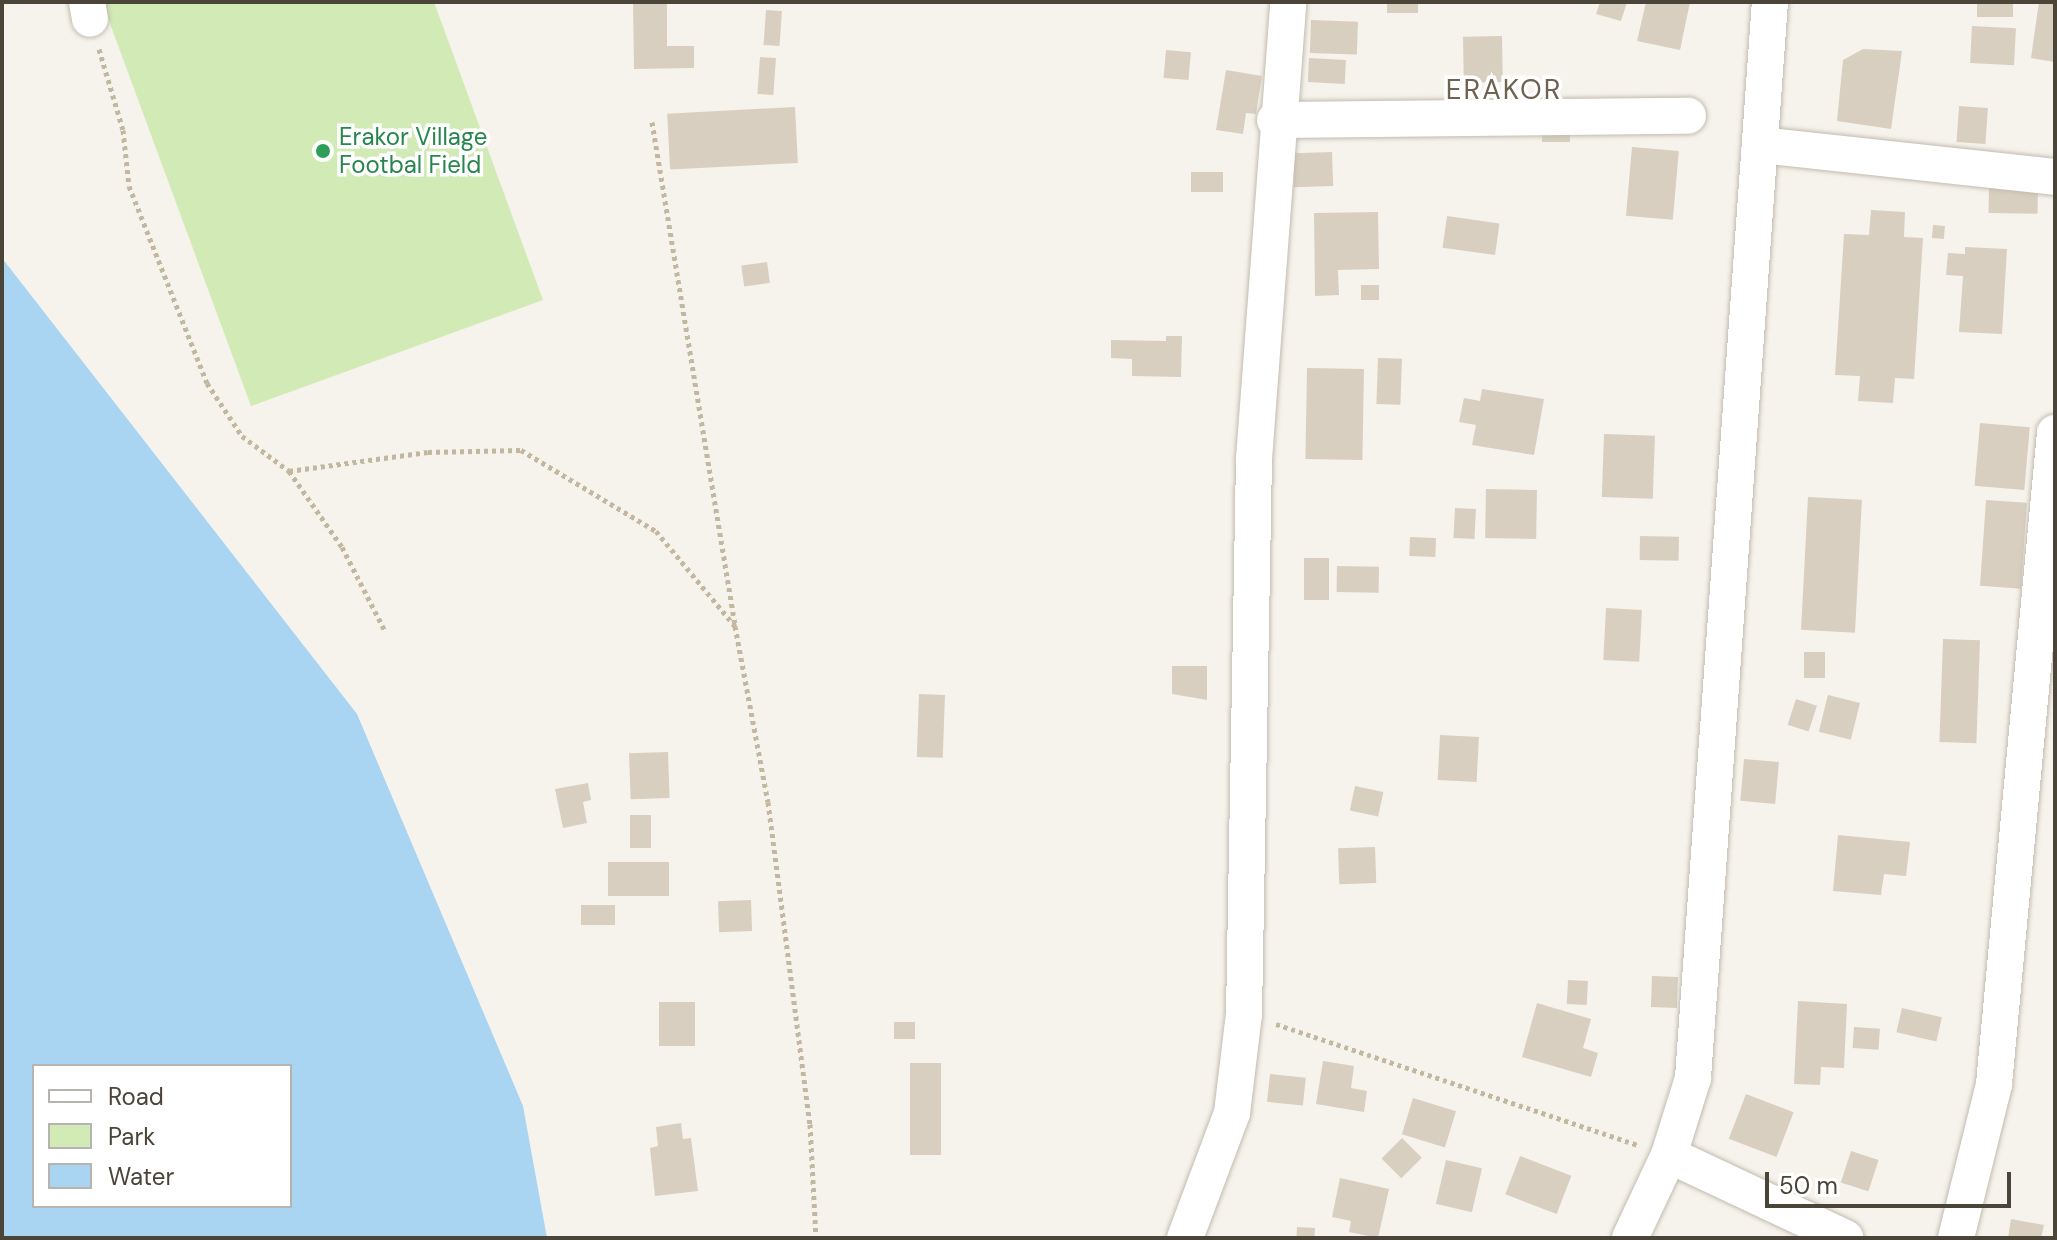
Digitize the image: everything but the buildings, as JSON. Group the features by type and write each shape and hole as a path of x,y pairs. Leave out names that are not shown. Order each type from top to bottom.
{"street":[{"path":"1185,1238 1232,1113 1244,1014 1254,459 1275,120 1288,2"},
{"path":"1630,1238 1669,1155 1693,1078 1770,2"},
{"path":"1275,120 1688,116"},
{"path":"1761,145 2055,177"},
{"path":"1956,1238 1994,1084 2055,433"},
{"path":"1669,1155 1845,1238"}],"path":[{"path":"88,10 123,130 129,186 207,383 242,436 289,471 342,547 385,631"},
{"path":"652,122 735,626 765,787 810,1124 816,1238"},
{"path":"289,471 428,452 521,450 656,531 735,626"},
{"path":"1244,1014 1669,1155"}],"green space":[{"name":"Erakor Village Footbal Field","path":"102,2 434,2 543,300 251,406"}],"water":[{"path":"2,258 357,714 523,1106 547,1238 2,1238"}],"place":[{"name":"Erakor Village Footbal Field","path":"323,151"}],"district":[{"name":"ERAKOR","path":"1504,90"}]}
